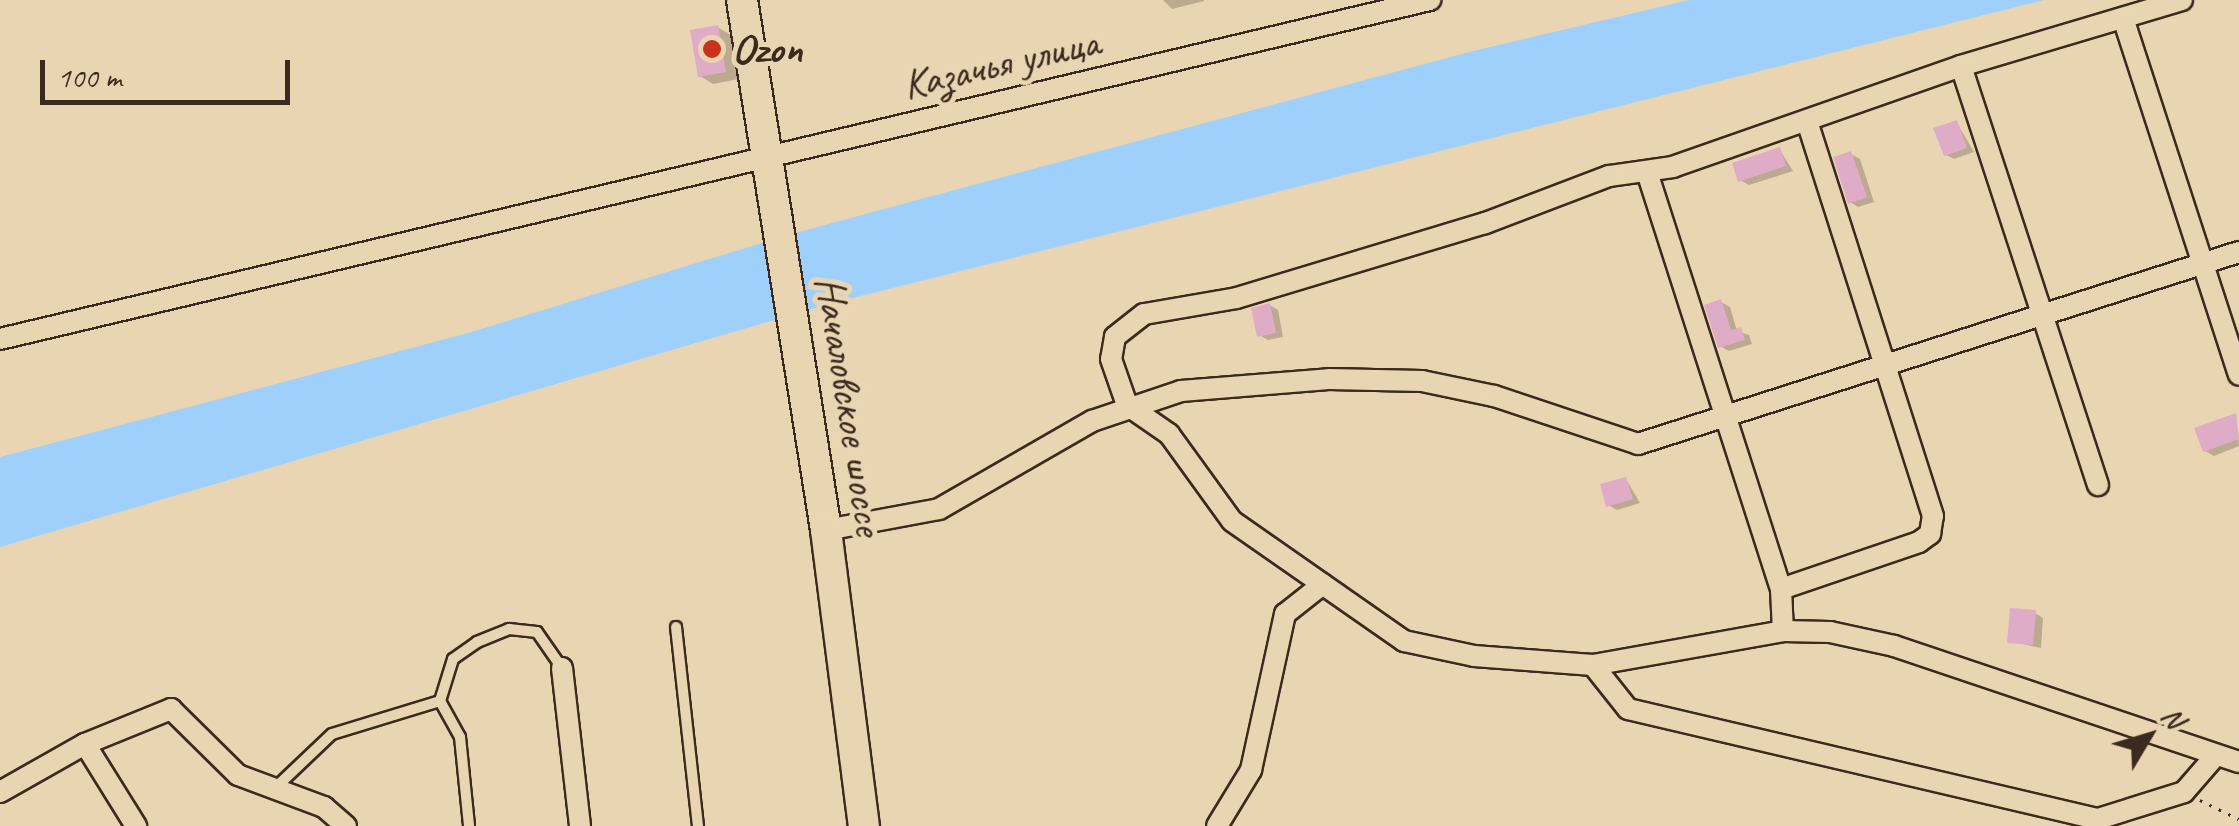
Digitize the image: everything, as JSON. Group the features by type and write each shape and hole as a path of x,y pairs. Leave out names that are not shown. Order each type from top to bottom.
{"main road":[{"name":"Началовское шоссе","path":"742,0 826,530 864,826"}],"street":[{"name":"Казачья улица","path":"0,339 1430,0"},
{"path":"2182,0 1961,66 1647,172 1609,176 1486,223 1237,298 1144,314 1115,337 1114,382 1126,405 1169,434 1232,521 1404,641 1474,656 1593,664 1783,631 1830,632 1894,646 2239,762"},
{"path":"2123,18 2239,375"},
{"path":"1961,66 2098,485"},
{"path":"1782,589 1930,534 1933,516 1807,121"},
{"path":"1647,172 1782,589 1783,631"},
{"path":"826,530 939,508 1126,405 1181,390 1329,379 1422,380 1494,396 1638,444 2239,252"},
{"path":"1217,826 1236,803 1256,755 1285,614 1323,584"},
{"path":"1593,664 1628,709 1970,794 2098,818 2184,792 2216,755"},
{"path":"562,668 580,826"},
{"path":"0,792 84,744 171,709 220,762 272,791 324,807 346,826"},
{"path":"84,744 136,826"}],"lane":[{"path":"676,627 698,826"},
{"path":"469,826 460,737 440,701 452,659 509,629 537,632 562,668"},
{"path":"272,791 332,734 440,701"}],"path":[{"path":"2184,792 2239,819"}],"water":[{"path":"1689,0 2044,0 829,304 0,547 0,457 468,333 791,234 1469,52"}],"building":[{"path":"718,25 726,72 698,77 690,30"},
{"path":"1957,120 1967,148 1944,156 1933,128"},
{"path":"1780,147 1786,166 1738,182 1732,163"},
{"path":"1851,151 1867,197 1848,204 1833,157"},
{"path":"1721,299 1731,330 1741,327 1745,340 1718,348 1704,305"},
{"path":"1270,303 1276,333 1257,337 1251,308"},
{"path":"2236,413 2239,439 2203,452 2194,428"},
{"path":"1626,477 1633,499 1606,507 1600,484"},
{"path":"2010,608 2036,610 2033,645 2007,643"}],"place":[{"name":"Ozon","path":"712,49"}]}
